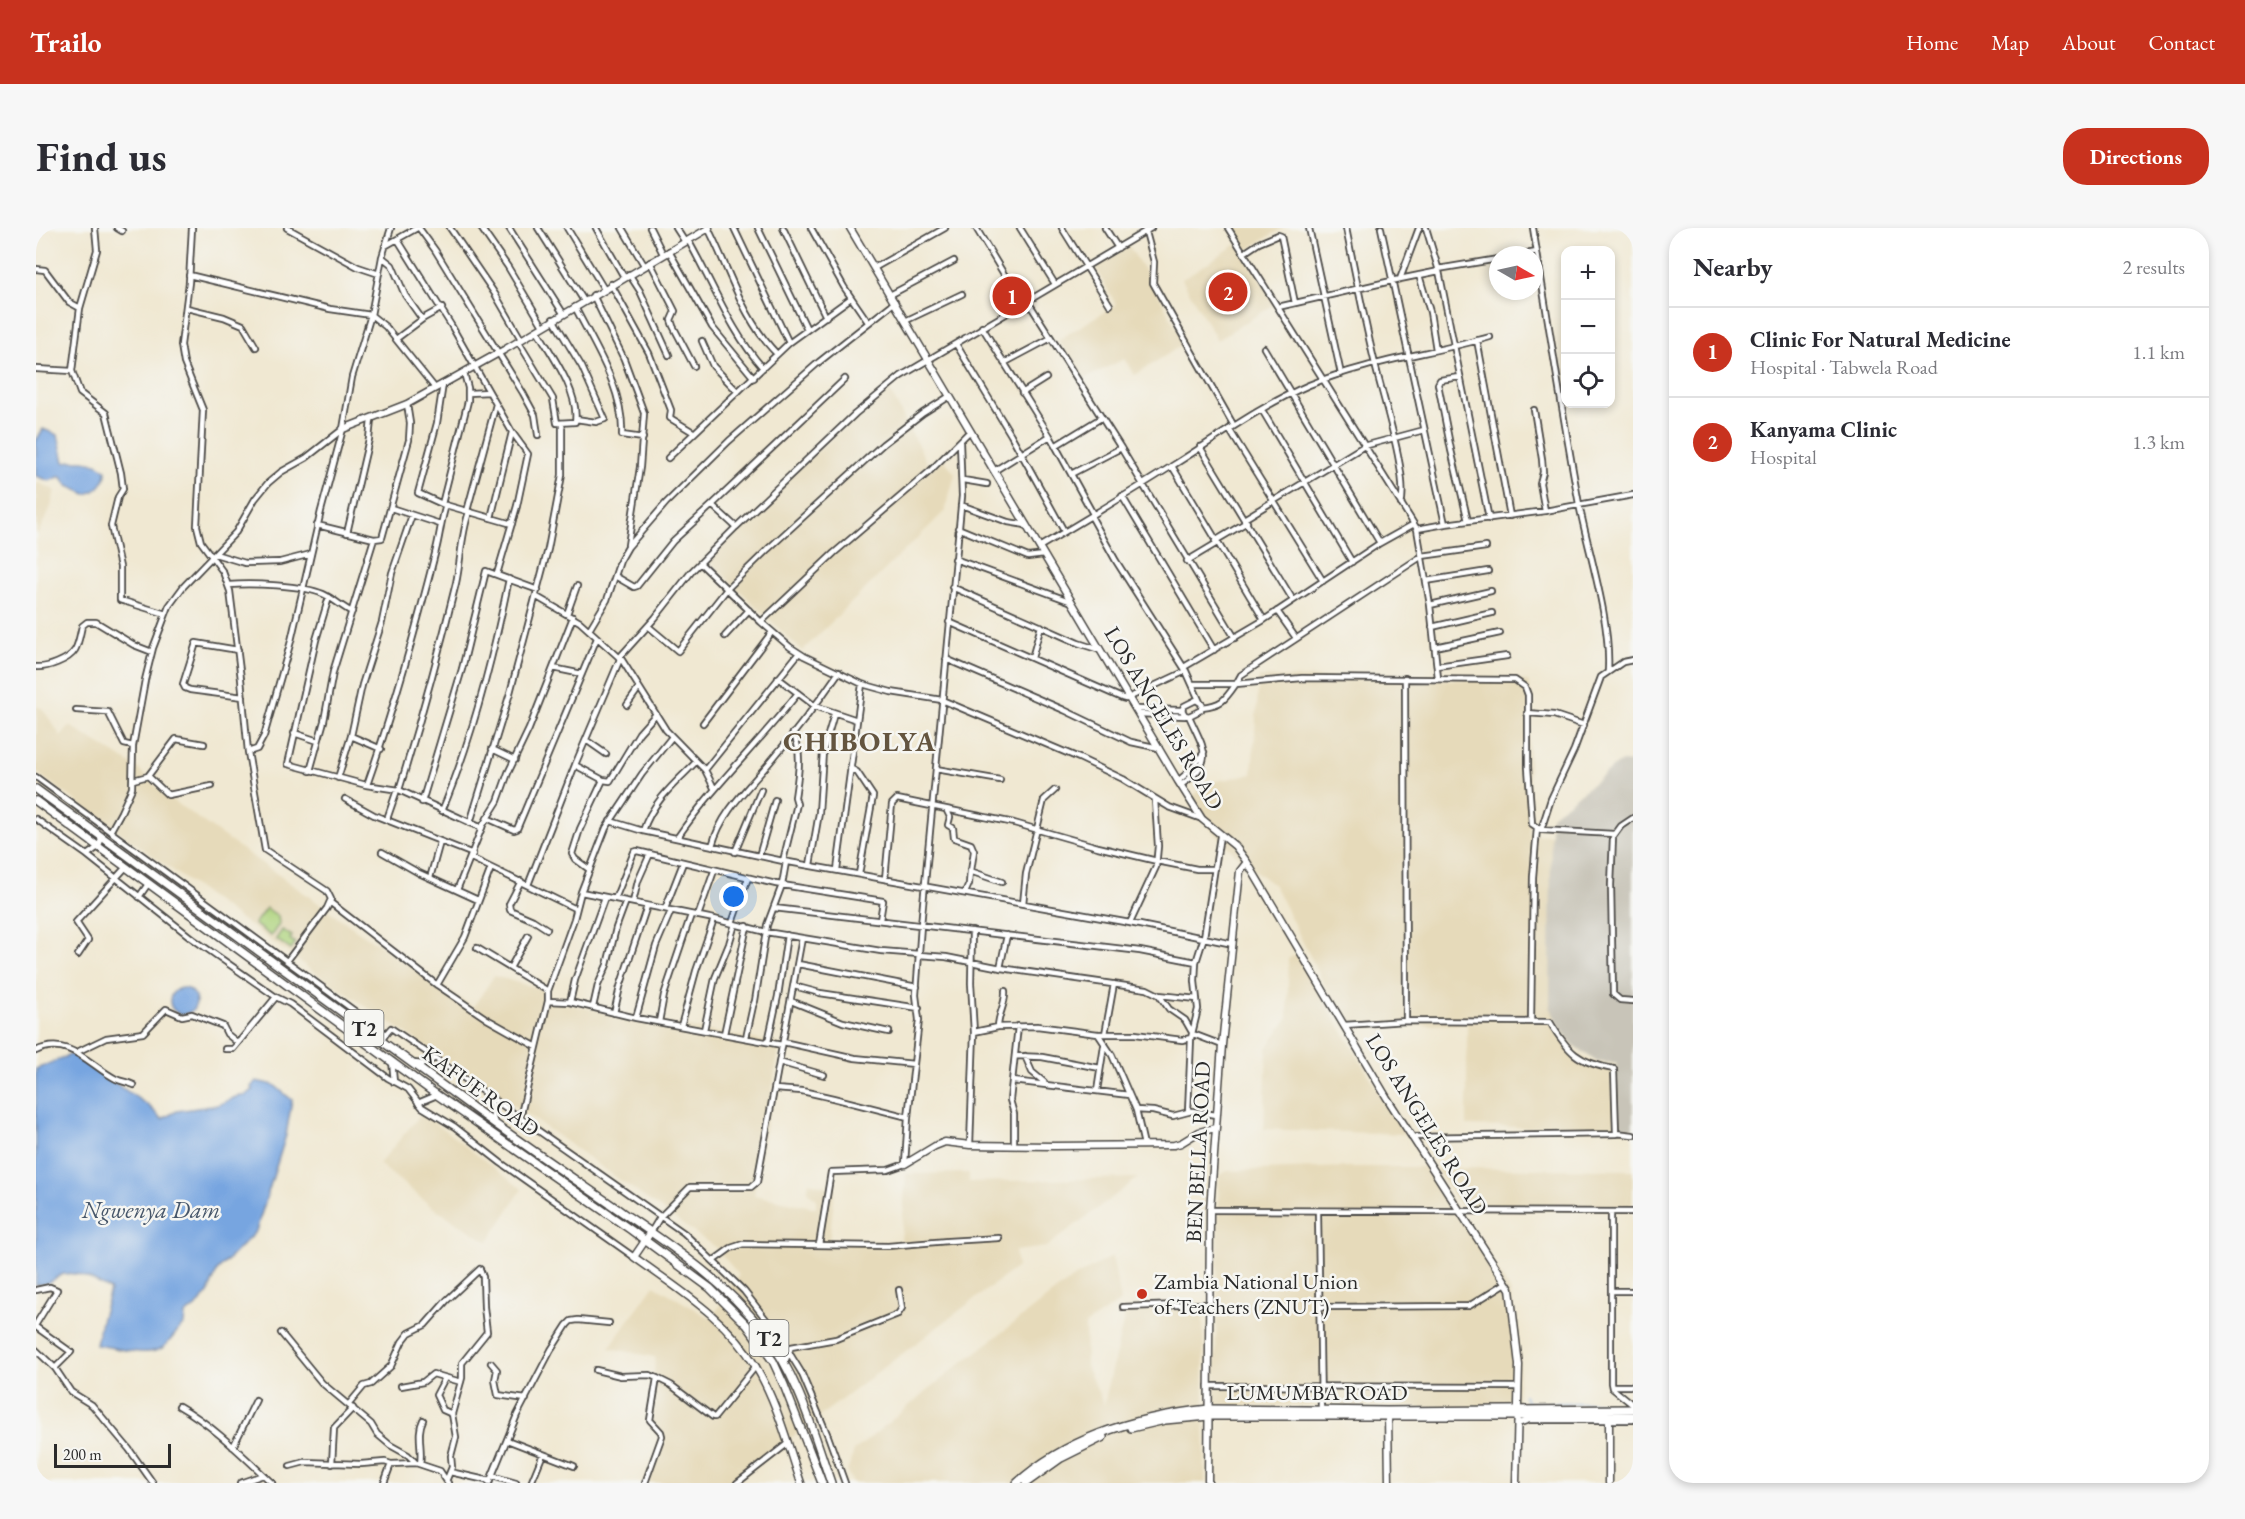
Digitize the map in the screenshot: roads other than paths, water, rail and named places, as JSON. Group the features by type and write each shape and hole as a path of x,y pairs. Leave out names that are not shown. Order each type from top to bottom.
{"main road":[{"path":"343,429 371,420 407,404 475,367 707,228"},
{"name":"LOS ANGELES ROAD","path":"850,228 1179,783 1202,819 1235,846 1247,862 1411,1137 1511,1291 1519,1365 1516,1483"},
{"name":"KAFUE ROAD","path":"36,789 494,1124 651,1232 716,1282 763,1329 785,1362 801,1399 831,1483"},
{"name":"KAFUE ROAD","path":"36,801 437,1095 710,1288 760,1341 784,1385 822,1483"},
{"name":"BEN BELLA ROAD","path":"1208,1483 1210,1210 1215,1128 1240,871 1247,862"},
{"path":"905,1164 941,1143 970,1145 1181,1143 1199,1132 1215,1128"},
{"path":"651,1232 634,1257 709,1311 725,1326 756,1366 765,1383 801,1483"},
{"name":"LUMUMBA ROAD","path":"1026,1483 1061,1458 1111,1434 1165,1420 1209,1412 1517,1416 1633,1407"},
{"name":"LUMUMBA ROAD","path":"1017,1483 1046,1462 1090,1438 1163,1414 1321,1410 1633,1418"},
{"path":"1388,1416 1389,1483"},
{"path":"1609,1418 1609,1483"}],"street":[{"path":"96,228 97,250 80,308 72,371 80,393 105,411 121,473 123,489 118,497 111,526 120,567 120,600 166,614"},
{"path":"192,228 186,308 181,338 182,353 204,417 197,496 197,526 201,542 214,556 229,585 248,752 265,850 330,894 331,903 286,961"},
{"path":"287,228 358,267 379,274"},
{"path":"248,752 257,749 264,736 291,641 317,525 343,429 352,377 391,228"},
{"path":"385,246 418,228 435,250 533,412 538,435"},
{"path":"450,228 495,294 553,399 558,423 575,423 575,405 569,387 508,267 481,228"},
{"path":"509,228 563,313"},
{"path":"538,228 584,301"},
{"path":"567,228 604,289"},
{"path":"596,228 626,275 640,291 669,355"},
{"path":"622,228 647,263 675,311 671,320 657,325"},
{"path":"650,228 712,327 754,378"},
{"path":"676,228 687,241 750,353 763,368"},
{"path":"707,228 748,315 762,338 777,354"},
{"path":"734,228 789,343"},
{"path":"758,228 807,330"},
{"path":"783,228 826,317"},
{"path":"811,228 851,298 868,322"},
{"path":"874,268 945,228"},
{"path":"976,228 1022,304"},
{"path":"1020,228 1055,284"},
{"path":"1062,228 1110,305"},
{"path":"1105,228 1118,248"},
{"path":"1228,228 1415,527 1430,605 1438,678"},
{"path":"1309,228 1341,374"},
{"path":"1346,228 1403,488 1401,504"},
{"path":"1381,228 1445,524"},
{"path":"1400,279 1419,228"},
{"path":"1426,228 1438,270 1489,519"},
{"path":"1533,228 1536,246"},
{"path":"528,885 619,658 700,563 855,414 901,376 1148,229 1154,262 1153,283 1274,501 1323,582"},
{"path":"1244,253 1259,243 1278,235 1281,236 1295,303"},
{"path":"398,240 442,308 529,458 497,574"},
{"path":"382,257 390,263 405,295 422,320"},
{"path":"890,295 954,261"},
{"path":"1278,307 1438,270 1489,261"},
{"path":"36,269 45,270 69,302 80,308"},
{"path":"189,275 330,309 370,315 382,322 435,388"},
{"path":"1419,275 1430,312 1436,350"},
{"path":"611,284 652,361 671,410 670,418 693,432"},
{"path":"1543,287 1580,506 1603,616 1609,658 1608,671"},
{"path":"905,321 962,294"},
{"path":"589,630 607,600 628,547 645,418 624,359 593,295"},
{"path":"668,458 789,343 851,298"},
{"path":"1028,300 1121,448 1235,638"},
{"path":"628,547 666,503 729,441 819,362 895,302"},
{"path":"575,306 617,394 622,414 622,435 643,438"},
{"path":"186,308 216,315 243,325 256,347"},
{"path":"396,339 442,308"},
{"path":"553,319 586,375 605,419 592,422 576,419"},
{"path":"671,320 694,366"},
{"path":"982,327 1050,436 1122,572 1193,684 1199,703 1189,716"},
{"path":"1039,547 1291,393 1322,380 1375,363 1490,337"},
{"path":"1004,363 1051,338"},
{"path":"1477,340 1510,516"},
{"path":"702,341 713,366 738,392"},
{"path":"956,344 1022,454 1064,531"},
{"path":"1264,348 1380,543"},
{"path":"36,369 72,371"},
{"path":"367,785 381,749 436,551 469,393 464,373"},
{"path":"1460,377 1440,380 1438,384 1468,521"},
{"path":"1022,393 1046,378"},
{"path":"615,576 634,587 637,586 673,541 844,379"},
{"path":"443,384 437,423 418,492 444,505 512,524"},
{"path":"469,393 489,392"},
{"path":"648,626 678,651 727,589 883,444 922,413 950,396"},
{"path":"317,525 374,539 381,539 384,536 409,440 411,423 407,404"},
{"path":"387,819 398,790 443,633 461,562 468,511 496,404"},
{"path":"1262,410 1352,562"},
{"path":"1534,410 1541,451 1543,472 1540,483 1545,511"},
{"path":"1055,446 1101,418"},
{"path":"346,533 369,439 371,420"},
{"path":"470,823 549,549 561,480 562,423"},
{"path":"111,830 121,812 133,780 133,746 152,652 174,598 236,532 255,499 268,483 343,429"},
{"path":"1187,561 1274,501 1364,446 1424,430"},
{"path":"760,622 970,431"},
{"path":"491,518 512,432"},
{"path":"994,471 1050,436"},
{"path":"819,1245 831,1172 888,1170 905,1164 908,1117 920,1020 917,987 921,924 963,480 960,442"},
{"path":"1200,447 1293,600"},
{"path":"1071,474 1121,448"},
{"path":"1172,466 1264,620"},
{"path":"963,480 987,484"},
{"path":"949,622 1126,699 1185,669 1323,582 1380,543 1415,527 1580,506 1633,495"},
{"path":"1122,496 1214,650"},
{"path":"712,505 736,527"},
{"path":"961,506 1008,522 1026,525"},
{"path":"391,508 440,524"},
{"path":"338,778 351,736 362,685 382,621 389,584 412,515"},
{"path":"958,528 1028,557 1044,555"},
{"path":"310,771 324,721 332,679 374,539"},
{"path":"1182,710 1184,706 1199,703 1216,706 1222,703 1241,675 1422,556 1486,547"},
{"path":"214,556 250,563 280,562 311,554"},
{"path":"955,559 1072,602"},
{"path":"700,563 760,622 798,652 862,684 891,692 942,700 1079,758 1123,779 1155,800 1202,819"},
{"path":"422,802 462,669 486,571 538,590"},
{"path":"1426,581 1488,571"},
{"path":"442,811 463,757 496,642 509,579"},
{"path":"229,585 286,586 304,589 329,597 352,612"},
{"path":"567,614 577,586"},
{"path":"952,587 1078,643 1102,651"},
{"path":"1430,605 1491,591"},
{"path":"329,597 318,633 288,765 367,785 398,790 482,828"},
{"path":"537,597 573,617 619,658 671,738 705,770 714,788"},
{"path":"725,636 748,610"},
{"path":"1277,611 1296,638"},
{"path":"1432,627 1492,613"},
{"path":"457,890 482,828 498,801 573,617"},
{"path":"36,667 47,667 71,654 76,648 82,626 91,621 101,624 134,645 152,652"},
{"path":"1032,658 1041,626"},
{"path":"703,723 772,632"},
{"path":"1435,647 1500,633"},
{"path":"487,818 514,830 517,829 597,638"},
{"path":"238,650 196,643 183,684 190,690 243,697"},
{"path":"705,770 798,652"},
{"path":"1437,666 1507,656"},
{"path":"946,659 1080,717 1131,742 1159,748"},
{"path":"1531,1021 1533,877 1539,829 1584,724 1601,677 1623,662 1633,660"},
{"path":"553,668 582,674"},
{"path":"712,846 717,829 730,808 815,706 838,672"},
{"path":"778,678 815,706 857,720"},
{"path":"1193,684 1236,684 1296,678 1515,680 1521,683 1527,691 1530,821 1539,829 1614,834"},
{"path":"1405,678 1406,1021"},
{"path":"837,870 862,684"},
{"path":"627,705 639,688"},
{"path":"677,838 700,804 714,788 722,783 798,693"},
{"path":"76,710 108,712 124,744 133,746"},
{"path":"1138,712 1182,710 1189,716 1204,746 1204,752 1179,783"},
{"path":"1138,712 1189,716"},
{"path":"1527,713 1554,715 1584,724"},
{"path":"575,765 603,780 610,781 639,733 656,714"},
{"path":"810,865 819,813 823,752 834,714"},
{"path":"294,733 318,741"},
{"path":"747,1038 766,932 782,885 797,804 795,797 799,752 798,741 793,733"},
{"path":"351,736 381,749"},
{"path":"520,1118 548,1001 548,991 581,892 610,821 647,767 671,738"},
{"path":"133,780 148,776 176,740 204,744"},
{"path":"586,740 606,754"},
{"path":"492,749 515,760"},
{"path":"643,831 649,815 659,800 696,762"},
{"path":"850,768 861,776 873,796 859,874"},
{"path":"936,769 1000,780"},
{"path":"148,776 168,795 212,786"},
{"path":"36,777 386,1034"},
{"path":"590,870 572,854 580,829 603,780"},
{"path":"735,852 761,790"},
{"path":"1023,904 1026,874 1044,800 1055,790"},
{"path":"345,799 472,856 491,868 576,909"},
{"path":"885,879 893,801 897,799 1008,822 1157,861 1197,869 1215,869"},
{"path":"759,856 775,800"},
{"path":"1130,922 1139,900 1154,875 1157,861 1155,800"},
{"path":"947,811 950,817 948,825 953,828 954,838 972,844 974,851 969,884 965,893"},
{"path":"1633,818 1625,822 1614,834 1611,885 1613,994 1620,1000 1633,1001"},
{"path":"36,819 87,855 193,939 276,997 290,1004 394,1082 408,1089 418,1103 634,1257"},
{"path":"610,821 643,831 785,862 1130,922 1233,944"},
{"path":"1188,1112 1192,1036 1197,1016 1196,962 1204,937 1220,836"},
{"path":"87,855 98,847 102,838"},
{"path":"430,878 440,842"},
{"path":"382,852 478,900"},
{"path":"615,899 634,852 782,885 882,901 880,920"},
{"path":"633,902 640,876 650,854"},
{"path":"665,909 683,863"},
{"path":"78,955 88,940 76,922 126,867"},
{"path":"437,985 465,937 491,868"},
{"path":"698,916 714,871"},
{"path":"971,871 1002,882"},
{"path":"704,1030 715,978 729,944 733,923 748,878"},
{"path":"521,881 509,904 510,910 547,929"},
{"path":"139,897 148,884"},
{"path":"581,892 747,926 766,932 881,951 946,957 1000,968 1147,989 1159,995 1197,999"},
{"path":"570,1002 575,980 605,897"},
{"path":"593,1007 626,901"},
{"path":"331,903 437,985 487,1019 537,1047"},
{"path":"614,1012 647,906"},
{"path":"774,908 1140,951 1196,962"},
{"path":"636,1018 651,963 671,911"},
{"path":"659,1022 664,995 691,915"},
{"path":"681,1026 696,971 714,919"},
{"path":"724,1034 747,926"},
{"path":"970,1145 974,1032 971,992 972,931"},
{"path":"768,1042 778,996 787,935"},
{"path":"1000,968 1007,935"},
{"path":"510,968 528,936"},
{"path":"651,1232 660,1217 690,1187 751,1187 756,1184 802,938"},
{"path":"477,948 548,991"},
{"path":"274,964 280,956"},
{"path":"798,964 917,987"},
{"path":"1105,1034 1114,984"},
{"path":"794,986 820,993 918,1008"},
{"path":"290,1004 295,991"},
{"path":"998,1027 998,1017 1005,991"},
{"path":"1159,995 1169,1008 1185,1020 1192,1036"},
{"path":"225,1049 231,1050 238,1043 276,997"},
{"path":"791,1000 843,1022 889,1032"},
{"path":"548,1001 570,1002 636,1018 855,1058 914,1064"},
{"path":"77,1052 106,1038 143,1033 166,1010 182,1016 192,1014 223,1026 227,1034 238,1043"},
{"path":"315,1022 327,1014"},
{"path":"1344,1025 1406,1021 1550,1022 1569,1050 1591,1065 1614,1069 1617,1134"},
{"path":"1014,1145 1014,1114 1010,1100 1018,1026"},
{"path":"974,1032 998,1027 1037,1026 1098,1034 1135,1034 1182,1040 1192,1036 1222,1045"},
{"path":"381,1041 391,1028 684,1233 759,1308 789,1352 824,1426 845,1483"},
{"path":"1098,1034 1112,1055 1130,1095 1144,1145"},
{"path":"1097,1091 1104,1045"},
{"path":"36,1051 52,1046 77,1052 117,1079 134,1085"},
{"path":"1015,1056 1042,1057 1100,1068"},
{"path":"1025,1056 1032,1072 1045,1083"},
{"path":"411,1063 425,1064 435,1058"},
{"path":"392,1061 394,1082"},
{"path":"778,1062 824,1075"},
{"path":"1013,1081 1045,1083 1130,1095"},
{"path":"775,1089 833,1098 908,1117"},
{"path":"418,1103 437,1095"},
{"path":"491,1099 494,1124"},
{"path":"1136,1110 1153,1110 1173,1116 1188,1112 1216,1115"},
{"path":"1411,1137 1633,1135"},
{"path":"1210,1210 1633,1212"},
{"path":"1318,1212 1321,1410"},
{"path":"1611,1212 1611,1386 1633,1407"},
{"path":"713,1261 731,1248 743,1244 888,1246 999,1238"},
{"path":"332,1464 334,1428 364,1386 371,1384 391,1366 402,1342 409,1333 425,1325 447,1300 480,1269 483,1276 488,1332 462,1363 461,1382 452,1414 456,1437 447,1481"},
{"path":"1320,1307 1469,1306 1506,1283"},
{"path":"36,1290 50,1287 57,1290 36,1326 71,1352 55,1368"},
{"path":"785,1362 791,1347 836,1339 898,1314 902,1308 899,1290"},
{"path":"1611,1291 1633,1291"},
{"path":"1123,1308 1209,1304"},
{"path":"746,1310 759,1308"},
{"path":"491,1480 526,1399 554,1345 571,1321 609,1323"},
{"path":"281,1333 322,1383 371,1424 377,1434 390,1445 411,1457 418,1464"},
{"path":"36,1350 55,1368 71,1392 92,1406 129,1449 153,1483"},
{"path":"491,1363 497,1370 495,1380 498,1395 526,1399"},
{"path":"596,1370 621,1376 650,1375 671,1385 716,1417 756,1366"},
{"path":"401,1386 423,1382 432,1374 461,1382"},
{"path":"446,1378 436,1395 443,1410 452,1414"},
{"path":"645,1483 662,1436 650,1420 657,1378"},
{"path":"1208,1386 1518,1387"},
{"path":"1611,1386 1633,1386"},
{"path":"233,1447 256,1400"},
{"path":"179,1406 191,1413 250,1461 272,1483"},
{"path":"418,1464 421,1456 419,1428 423,1420"},
{"path":"507,1440 574,1466"},
{"path":"737,1483 788,1444"},
{"path":"531,1483 543,1454"},
{"path":"290,1466 299,1462 418,1464 440,1471 447,1481"},
{"path":"384,1483 391,1464"},
{"path":"826,1470 840,1471"},
{"path":"450,1472 516,1483"},
{"path":"240,1483 263,1474"}],"water":[{"path":"43,429 58,435 64,462 91,462 106,470 103,482 86,494 68,486 61,476 49,481 36,476 36,441"},
{"path":"183,988 192,992 196,1001 192,1010 183,1014 174,1010 170,1001 174,992"},
{"name":"Ngwenya Dam","path":"72,1054 149,1106 162,1119 177,1111 218,1105 240,1095 244,1096 253,1090 251,1087 256,1081 274,1085 292,1100 286,1135 256,1231 217,1271 208,1293 185,1315 184,1324 165,1346 155,1351 139,1352 96,1345 110,1290 99,1283 78,1275 65,1274 36,1285 36,1069"}],"waterway":[{"path":"1524,1395 1529,1403 1601,1403"}],"place":[{"name":"Kanyama Clinic","path":"1228,292"},
{"name":"Clinic For Natural Medicine","path":"1012,296"},
{"name":"Zambia National Union of Teachers (ZNUT)","path":"1142,1294"}],"district":[{"name":"CHIBOLYA","path":"860,741"}]}
